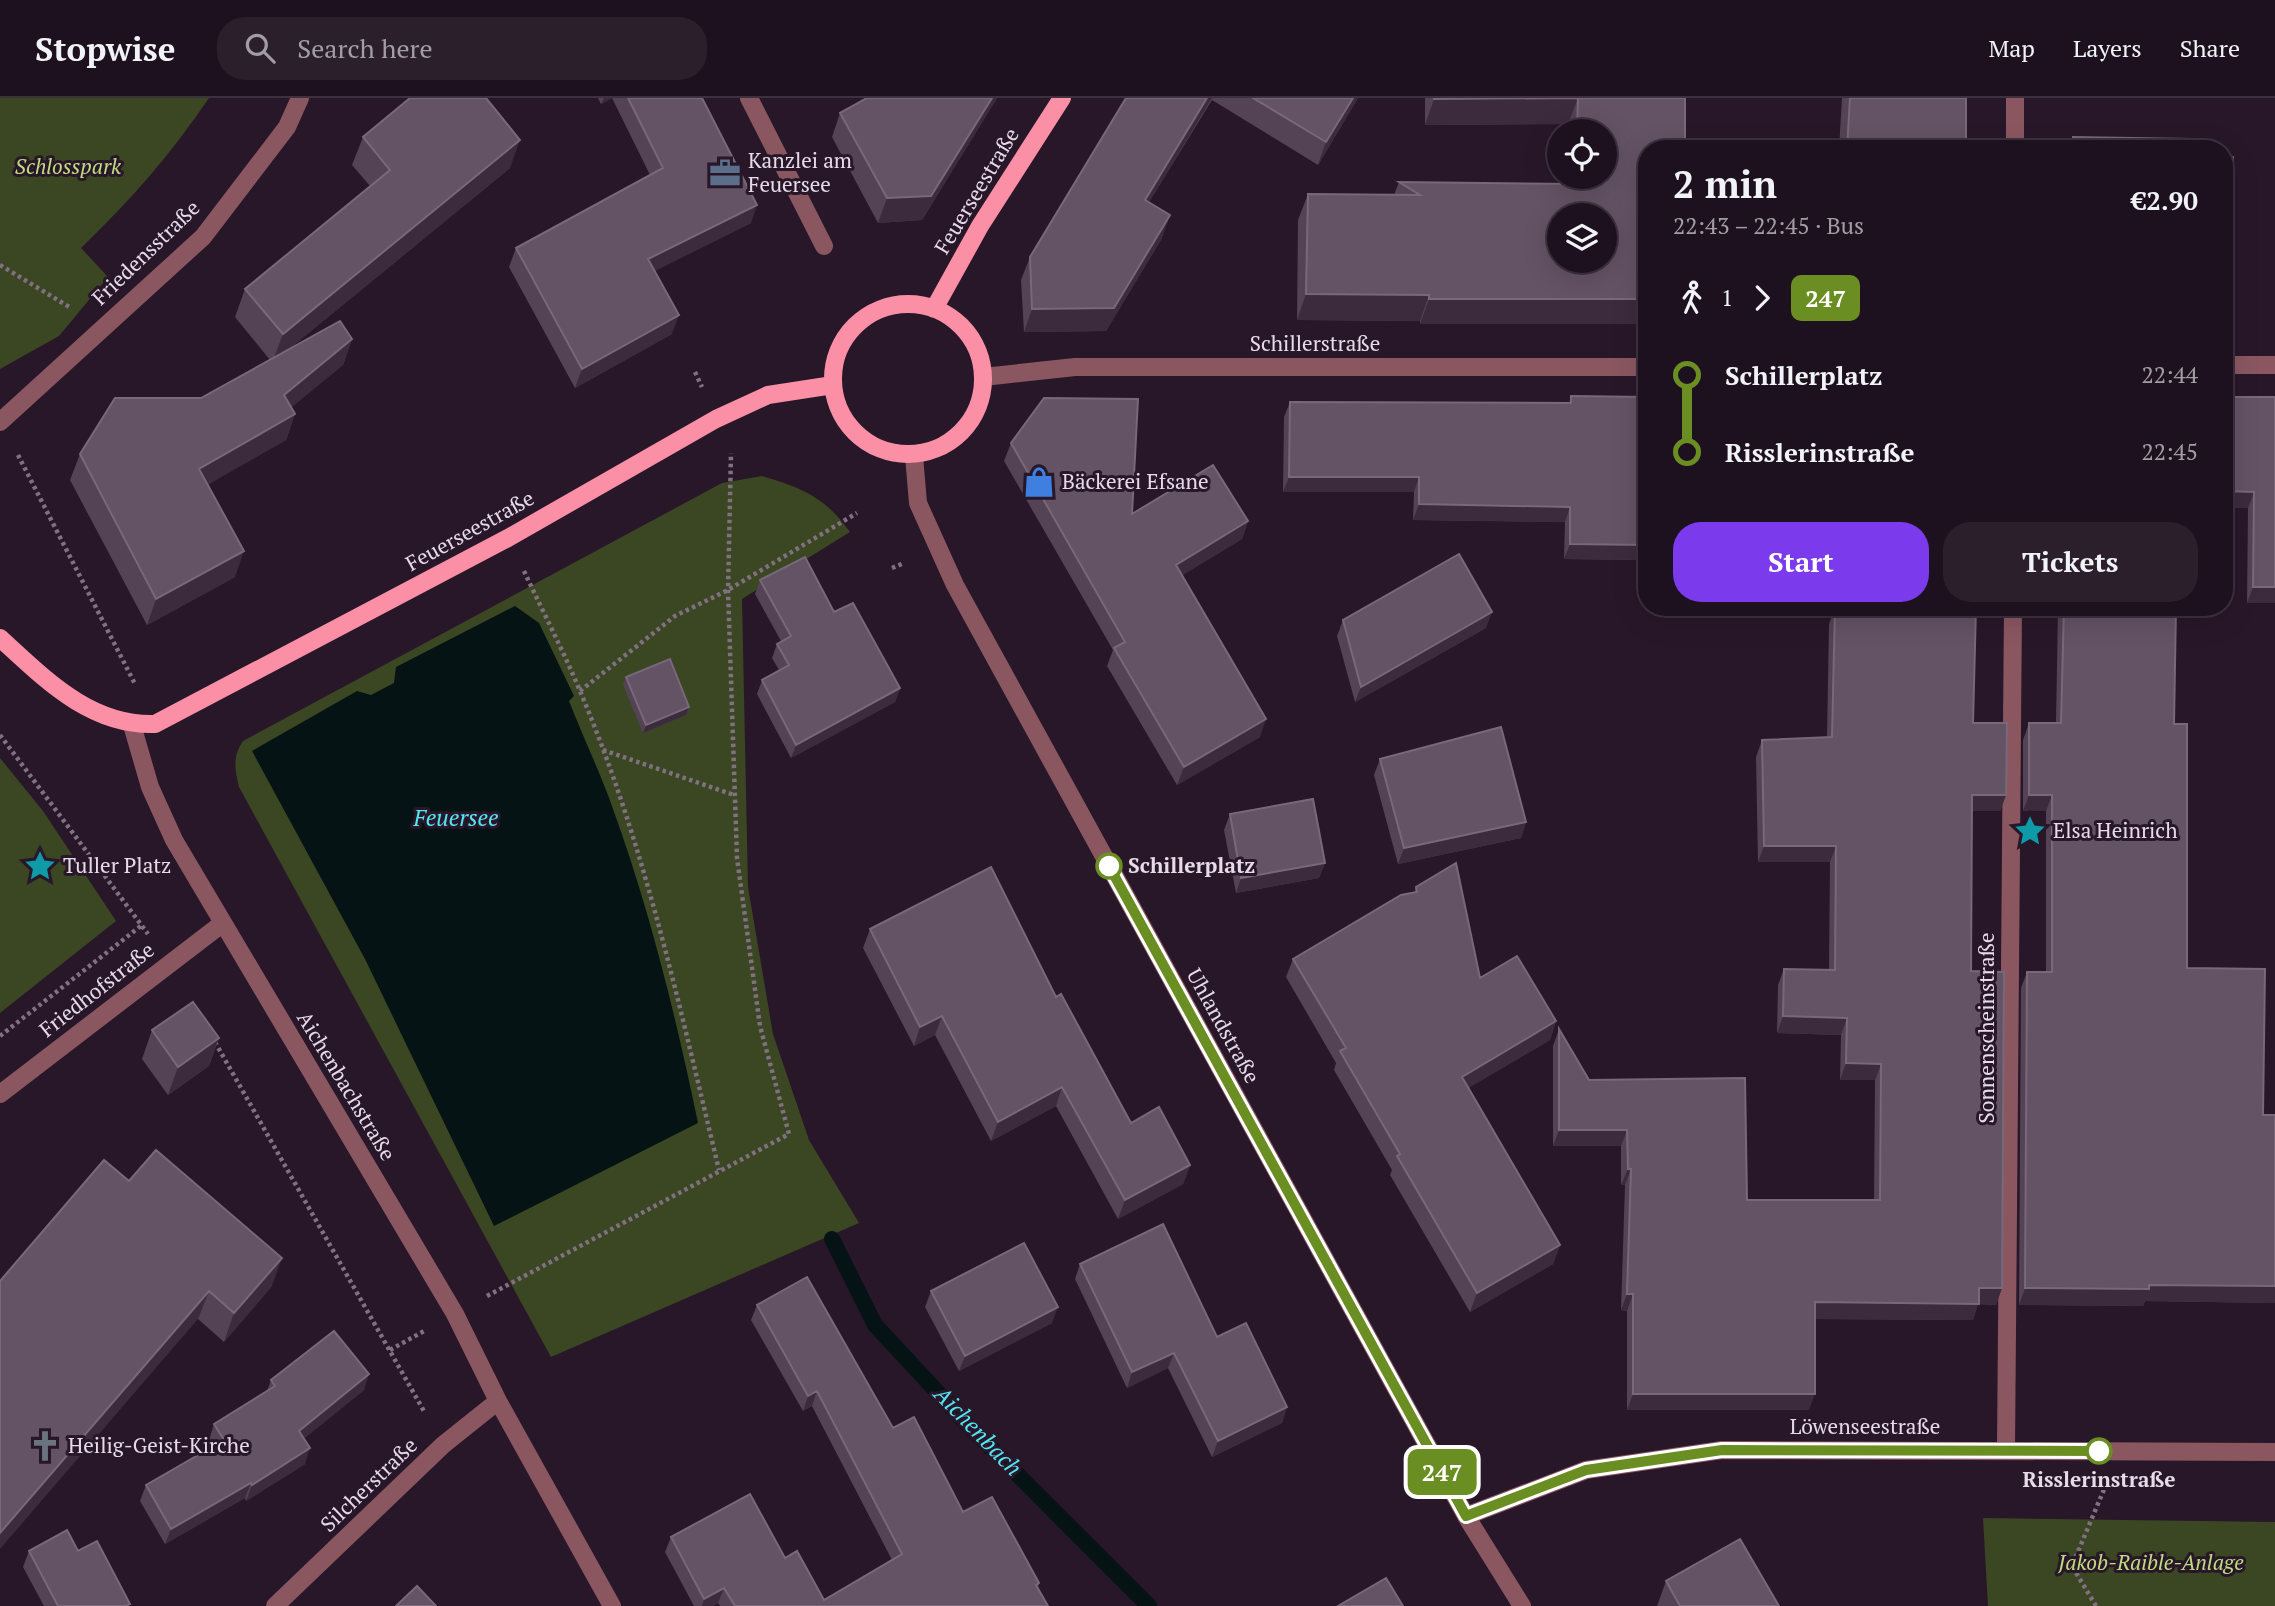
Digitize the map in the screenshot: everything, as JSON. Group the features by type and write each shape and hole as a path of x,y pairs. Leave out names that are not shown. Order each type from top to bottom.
{"main road":[{"name":"Feuerseestraße","path":"934,309 980,226 1062,98"},
{"path":"909,304 934,309 954,320 969,335 979,355 983,377 980,398 971,419 957,436 938,448 914,456 871,445 852,430 839,409 833,385 834,360 845,337 862,319 885,307 909,304"},
{"name":"Feuerseestraße","path":"132,724 155,724 508,538 716,419 768,395 833,385"},
{"path":"0,638 58,690 90,710 132,724"}],"street":[{"name":"Friedensstraße","path":"0,422 203,237 287,127 300,98"},
{"path":"749,98 824,246"},
{"path":"2015,98 2015,140"},
{"path":"2233,365 2275,365"},
{"name":"Schillerstraße","path":"983,377 1075,367 1638,367"},
{"name":"Uhlandstraße","path":"914,456 918,503 956,585 1466,1516 1522,1606"},
{"name":"Sonnenscheinstraße","path":"2006,1450 2014,616"},
{"name":"Aichenbachstraße","path":"132,724 149,787 174,840 454,1314 498,1401 612,1606"},
{"name":"Friedhofstraße","path":"0,1094 223,923"},
{"name":"Silcherstraße","path":"275,1606 443,1445 498,1401"},
{"name":"Löwenseestraße","path":"1466,1516 1586,1470 1722,1450 2275,1452"}],"path":[{"path":"0,265 102,327"},
{"path":"0,422 155,724"},
{"path":"511,1283 789,1135 760,1026 742,907 734,795 728,590 733,466 731,451"},
{"path":"580,691 675,617 728,590 857,513"},
{"path":"508,538 580,691 603,750 658,921 719,1170"},
{"path":"0,735 142,925 168,964"},
{"path":"603,750 734,795"},
{"path":"0,1036 142,925"},
{"path":"210,1033 443,1445"},
{"path":"2096,1606 2072,1566 2120,1451"}],"green space":[{"name":"Schlosspark","path":"0,98 209,98 149,176 81,248 108,277 59,336 0,369"},
{"path":"762,476 812,495 831,510 850,532 742,599 748,887 773,1034 809,1140 859,1223 551,1357 239,787 237,753 243,741 722,483"},
{"name":"Tuller Platz","path":"0,758 43,811 116,921 0,1013"},
{"name":"Jakob-Raible-Anlage","path":"1983,1518 2275,1522 2275,1606 1988,1606"}],"water":[{"name":"Feuersee","path":"515,606 539,623 574,696 569,701 613,809 650,925 698,1123 494,1226 365,959 252,751 357,691 371,695 394,683 396,667"}],"building":[{"path":"410,98 486,98 520,140 283,334 245,289 390,170 363,137"},
{"path":"628,98 702,98 757,205 648,259 679,315 582,369 516,248 663,168"},
{"path":"867,98 992,98 931,196 887,198 840,113"},
{"path":"1126,98 1207,98 1145,200 1170,215 1114,308 1032,309 1030,257"},
{"path":"1253,98 1353,98 1326,142"},
{"path":"1434,98 1578,98 1434,99"},
{"path":"1578,98 1685,98 1685,140 1638,140 1638,299 1429,299 1429,295 1306,294 1308,194 1420,195 1399,182 1547,184 1547,189 1617,189 1617,119 1577,119"},
{"path":"1850,98 1966,98 1966,140 1848,140"},
{"path":"2073,137 2192,139 2192,140 2073,140"},
{"path":"340,321 352,339 284,395 295,414 199,469 244,551 156,599 80,454 115,398 201,398"},
{"path":"1571,396 1638,397 1638,545 1570,544 1570,507 1419,504 1419,477 1289,477 1290,402 1571,403"},
{"path":"2233,397 2275,397 2275,587 2253,587 2254,492 2233,491"},
{"path":"1044,398 1138,399 1132,514 1213,465 1248,521 1176,565 1266,719 1184,767 1114,648 1125,642 1011,443"},
{"path":"1459,554 1492,612 1361,687 1343,620"},
{"path":"805,557 834,612 853,603 900,688 796,745 762,680 789,665 777,644 791,636 760,580"},
{"path":"1835,616 1976,616 1973,723 2007,723 2006,795 1972,795 1971,971 2004,972 2002,1288 1979,1288 1979,1304 1815,1302 1815,1394 1633,1394 1633,1294 1627,1294 1631,1169 1628,1169 1627,1130 1559,1130 1559,1029 1589,1080 1745,1078 1747,1200 1880,1200 1881,1064 1846,1063 1847,1018 1783,1016 1784,969 1835,970 1836,846 1764,846 1762,740 1832,737"},
{"path":"2064,616 2176,616 2174,724 2187,724 2187,968 2265,969 2263,1115 2275,1115 2275,1286 2025,1288 2027,972 2052,972 2052,795 2029,795 2029,723 2061,723"},
{"path":"670,659 689,707 646,725 626,677"},
{"path":"1501,727 1526,822 1404,848 1380,759"},
{"path":"1313,799 1325,863 1241,878 1230,814"},
{"path":"1456,863 1480,978 1517,956 1556,1021 1462,1077 1560,1245 1477,1293 1397,1156 1400,1154 1340,1051 1346,1048 1293,959 1401,895 1417,892 1416,887"},
{"path":"991,867 1056,997 1061,994 1131,1123 1159,1107 1190,1165 1125,1200 1062,1087 998,1122 942,1016 920,1027 870,929"},
{"path":"193,1002 219,1038 178,1067 152,1030"},
{"name":"Heilig-Geist-Kirche","path":"156,1150 282,1258 234,1313 209,1291 0,1533 0,1281 104,1160 129,1181"},
{"path":"1163,1224 1217,1337 1246,1323 1287,1407 1218,1441 1174,1353 1132,1372 1080,1264"},
{"path":"1024,1243 1058,1307 965,1356 931,1291"},
{"path":"807,1277 893,1428 914,1417 963,1512 992,1497 1039,1583 1036,1585 1048,1606 735,1606 724,1588 704,1599 671,1537 750,1494 785,1558 797,1551 824,1600 902,1554 817,1391 808,1396 757,1305"},
{"path":"334,1331 369,1374 299,1431 310,1448 252,1485 251,1483 171,1529 146,1485 224,1440 214,1424 275,1386 271,1380"},
{"path":"67,1530 78,1551 97,1541 130,1604 58,1606 29,1551"},
{"path":"1740,1539 1779,1606 1680,1606 1666,1581"},
{"path":"1386,1578 1403,1606 1338,1606"},
{"path":"417,1586 436,1606 396,1606"}],"waterway":[{"name":"Aichenbach","path":"832,1239 875,1325 969,1426 1149,1606"}],"bus line":[{"name":"247","path":"1109,866 1466,1516 1586,1470 1722,1450 2099,1451"}],"place":[{"name":"Kanzlei am Feuersee","path":"725,173"},
{"name":"Bäckerei Efsane","path":"1039,482"},
{"name":"Elsa Heinrich","path":"2030,831"},
{"name":"Tuller Platz","path":"40,866"},
{"name":"Schillerplatz","path":"1109,866"},
{"name":"Heilig-Geist-Kirche","path":"45,1446"},
{"name":"Risslerinstraße","path":"2099,1451"}]}
